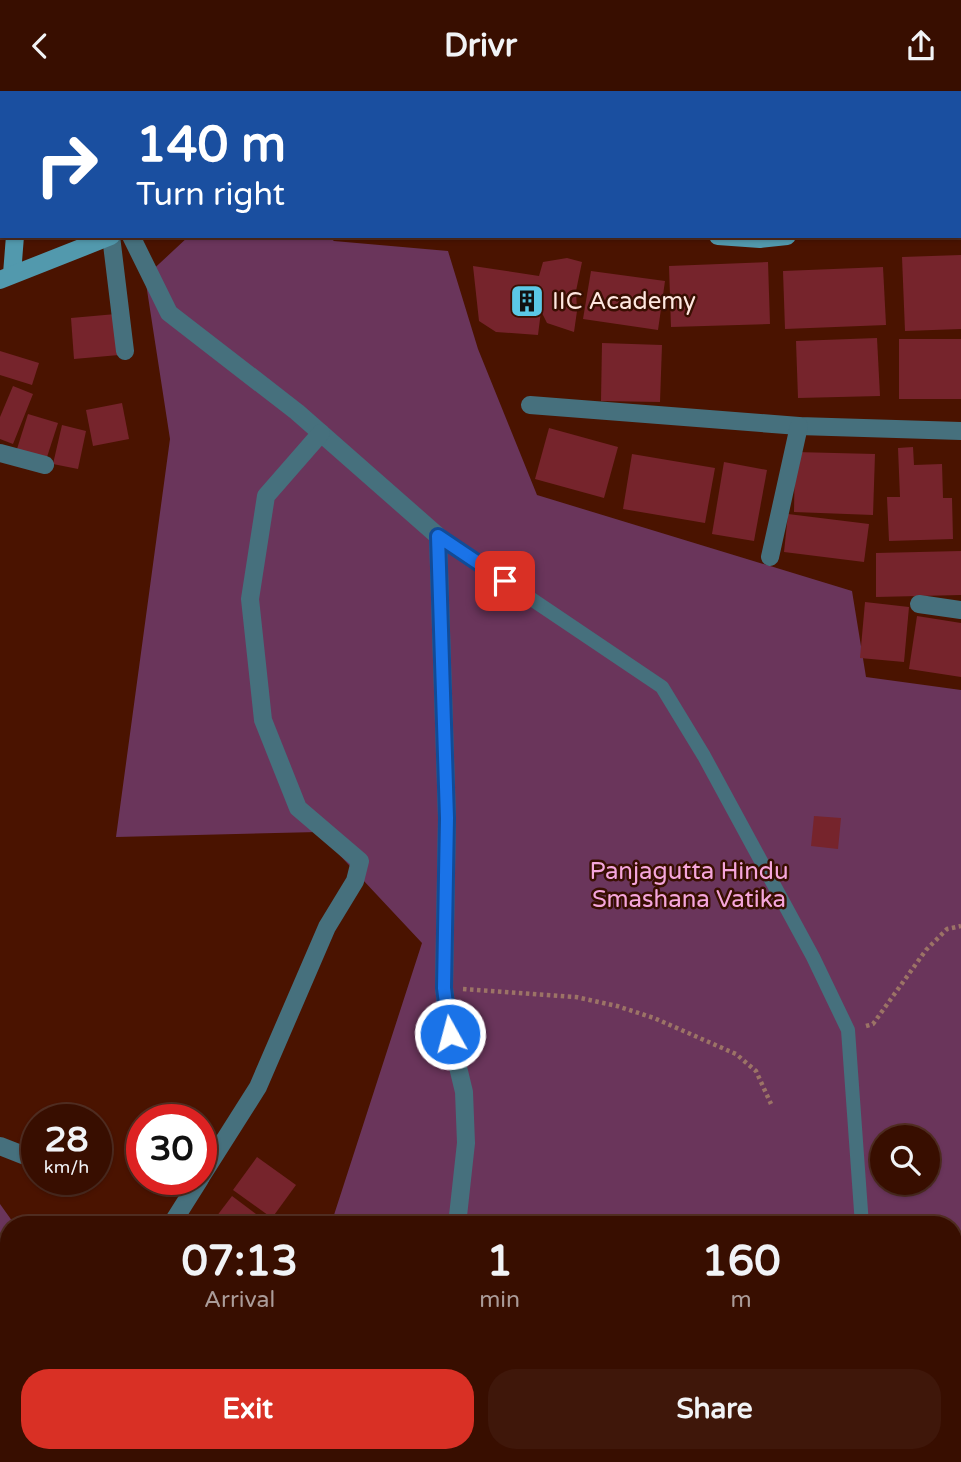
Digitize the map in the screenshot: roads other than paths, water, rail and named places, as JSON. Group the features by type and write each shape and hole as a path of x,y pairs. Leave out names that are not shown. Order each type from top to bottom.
{"street":[{"path":"6,277 15,238"},
{"path":"6,277 106,238"},
{"path":"111,238 125,351"},
{"path":"132,238 169,313 321,433 438,536 447,818 444,988 450,1034 464,1092 466,1143 458,1216"},
{"path":"530,405 799,426 961,431"},
{"path":"770,557 799,426"},
{"path":"217,1151 258,1087 327,927 355,881 360,861 298,808 263,720 250,599 266,496 321,433"},
{"path":"0,453 45,465"},
{"path":"919,604 961,610"},
{"path":"0,1146 21,1154"},
{"path":"177,1216 190,1195"}],"lane":[{"path":"438,536 662,687 704,756 813,957 848,1030 861,1216"}],"place":[{"name":"IIC Academy","path":"527,301"}],"park label":[{"name":"Panjagutta Hindu Smashana Vatika","path":"689,885"}]}
